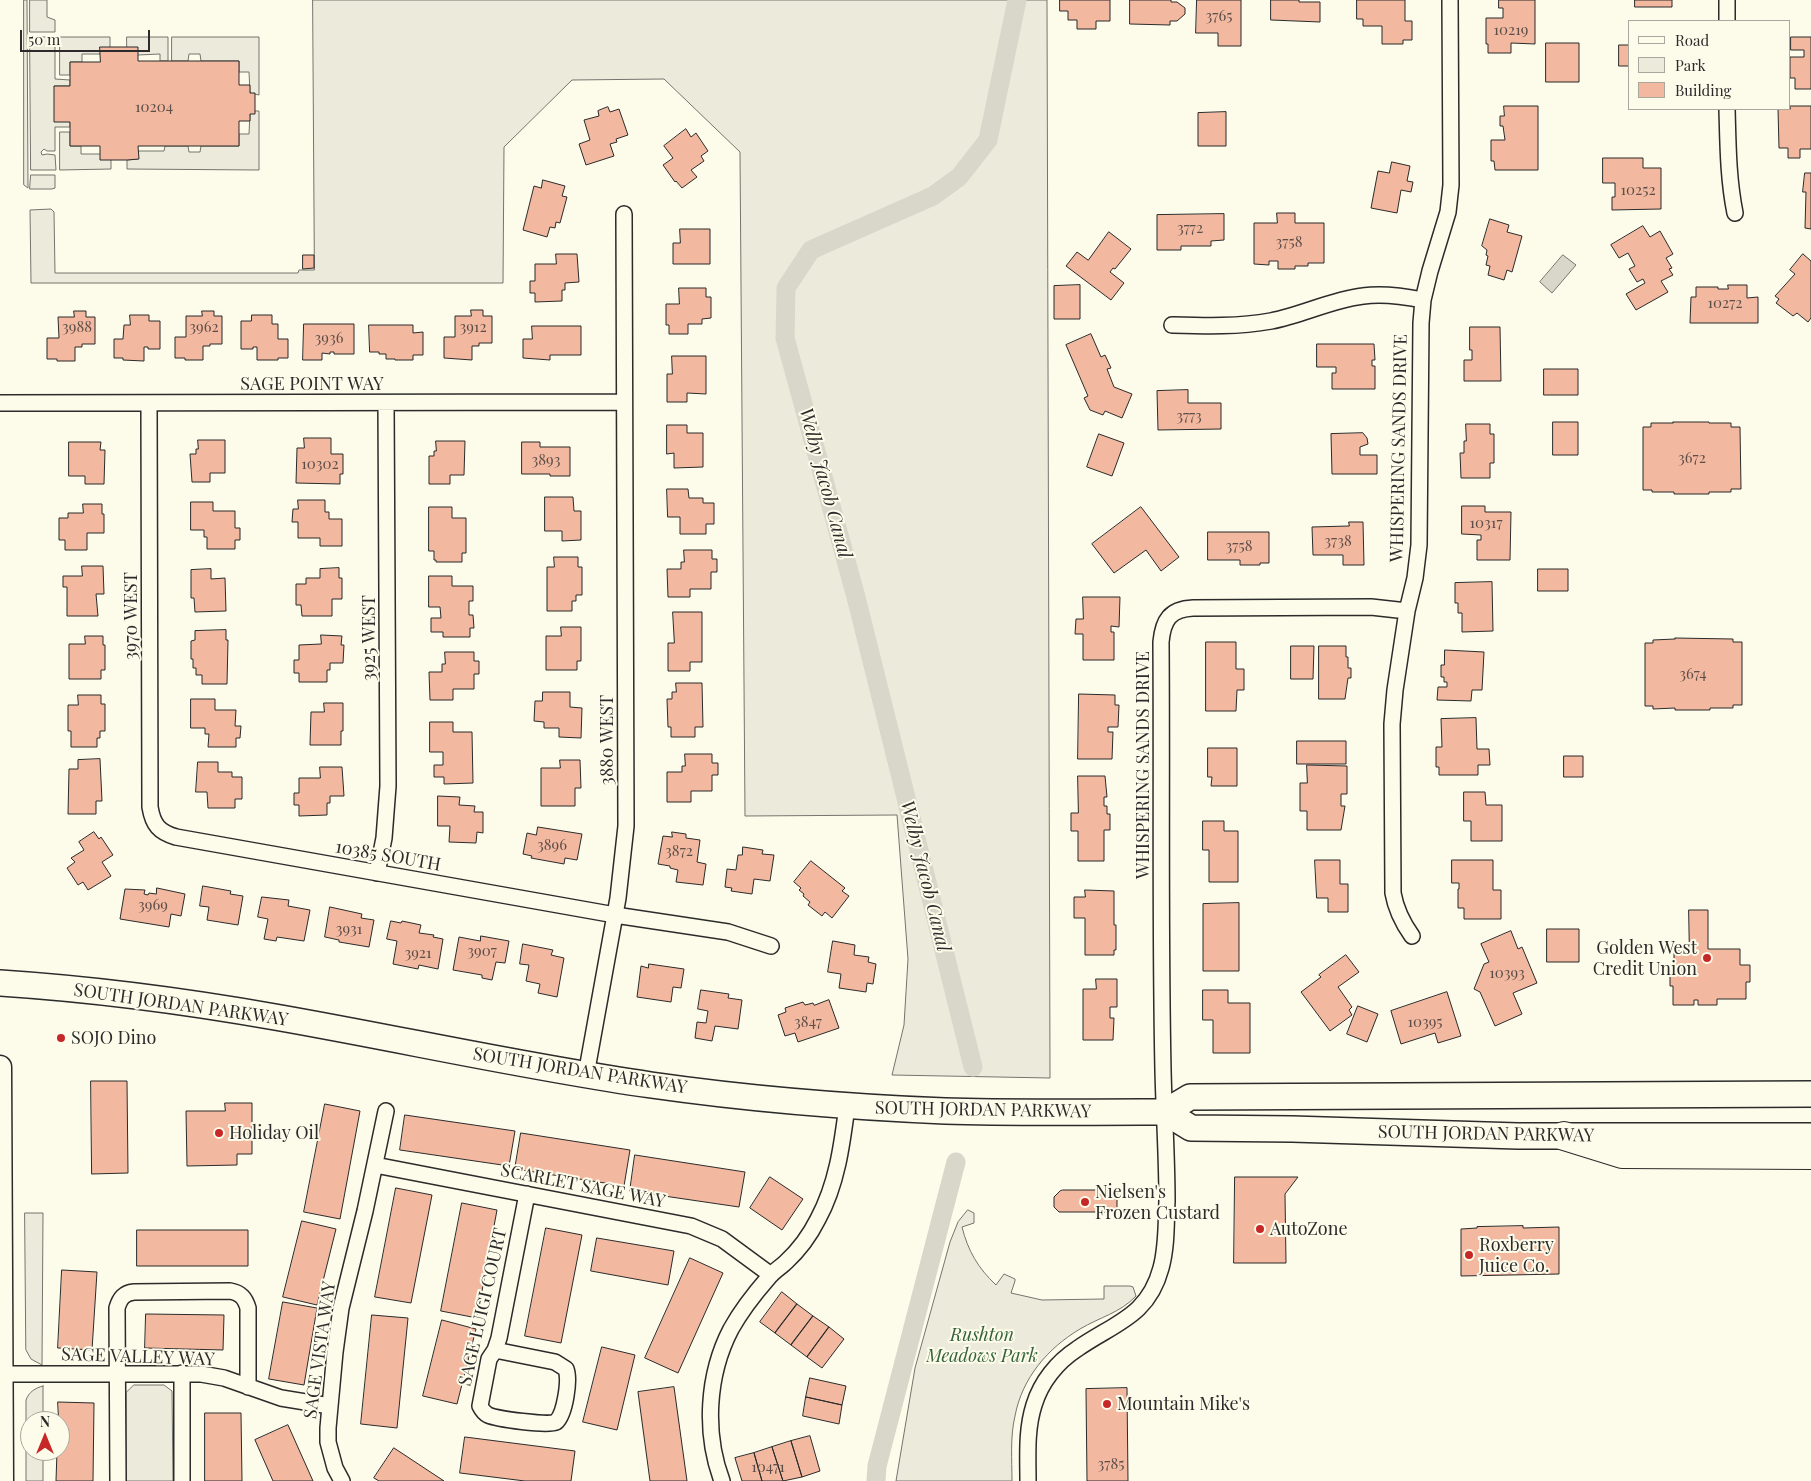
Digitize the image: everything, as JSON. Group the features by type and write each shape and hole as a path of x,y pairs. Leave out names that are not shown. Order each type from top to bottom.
{"highway":[{"path":"1564,1136 1622,1154 1811,1155"}],"main road":[{"name":"SOUTH JORDAN PARKWAY","path":"0,983 211,1006 586,1075 716,1093 847,1106 987,1112 1165,1112 1190,1097 1811,1094"},
{"path":"0,1067 2,1481"},
{"name":"SOUTH JORDAN PARKWAY","path":"1165,1112 1191,1128 1564,1136 1811,1136"}],"street":[{"name":"WHISPERING SANDS DRIVE","path":"1028,1481 1028,1432 1030,1417 1040,1390 1047,1378 1077,1348 1133,1314 1149,1298 1162,1266 1166,1238 1167,1153 1163,1062 1161,662 1161,637 1165,623 1177,610 1193,608 1372,607 1407,611 1415,578 1419,545 1419,346 1423,300 1448,212 1451,185 1450,0"},
{"path":"1727,0 1727,20"},
{"path":"1727,110 1730,186 1735,213"},
{"name":"3880 WEST","path":"586,1075 615,915 626,826 624,214"},
{"path":"1172,325 1241,325 1270,321 1296,316 1340,301 1363,296 1387,294 1423,300"},
{"name":"SAGE POINT WAY","path":"0,403 624,402"},
{"name":"3970 WEST","path":"149,403 150,808 153,822 157,828"},
{"name":"3925 WEST","path":"377,873 384,838 388,786 386,403"},
{"path":"1407,611 1396,682 1392,724 1393,893 1402,923 1412,936"},
{"name":"10385 SOUTH","path":"157,828 176,837 615,915 728,932 771,946"},
{"path":"722,1481 712,1441 711,1416 715,1374 721,1353 731,1329 754,1296 771,1275 787,1262 818,1220 834,1183 842,1147 847,1106"},
{"name":"SAGE VISTA WAY","path":"342,1481 335,1468 328,1442 341,1308 386,1111"},
{"name":"SCARLET SAGE WAY","path":"375,1165 702,1230 732,1245 771,1275"},
{"name":"SAGE LUIGI COURT","path":"495,1350 555,1362 566,1369 568,1381 561,1414 556,1422 547,1424 491,1416 482,1411 480,1406 489,1359 495,1350 527,1194"},
{"path":"118,1481 118,1308 122,1296 128,1293 237,1292 246,1301 248,1308 248,1387"},
{"path":"182,1373 182,1481"},
{"name":"SAGE VALLEY WAY","path":"1,1374 182,1373 212,1376 295,1401 330,1406"}],"green space":[{"path":"24,0 27,0 28,188 24,185"},
{"path":"30,0 47,0 47,17 55,20 55,32 30,32"},
{"path":"313,0 1047,0 1050,1078 892,1075 904,1025 908,959 897,815 745,816 740,152 664,79 572,80 504,147 503,283 31,283 30,210 51,209 54,212 55,273 298,273 299,270 314,270"},
{"path":"30,37 55,37 55,79 70,80 70,86 54,86 70,122 70,127 55,127 55,151 44,149 41,152 42,155 55,155 56,170 31,170"},
{"path":"60,37 110,37 110,47 100,54 82,54 82,62 70,62 70,75 60,75"},
{"path":"127,37 168,37 168,61 160,61 160,54 138,55 127,47"},
{"path":"172,37 259,37 259,95 250,93 249,72 239,72 239,61 201,61 200,54 189,54 188,61 172,61"},
{"path":"259,111 259,170 127,169 127,160 138,159 138,151 164,151 165,146 188,146 189,152 200,152 201,146 239,146 239,134 249,134 250,114"},
{"path":"60,132 70,132 70,146 81,146 81,154 100,154 111,160 111,169 60,170"},
{"path":"31,175 55,175 55,188 30,189"},
{"name":"Rushton Meadows Park","path":"968,1210 974,1213 974,1223 962,1227 967,1244 979,1266 996,1285 1004,1274 1015,1279 1011,1293 1042,1300 1104,1299 1104,1286 1130,1286 1133,1287 1136,1296 1117,1311 1087,1325 1068,1337 1057,1345 1038,1365 1018,1402 1013,1424 1012,1481 896,1481 915,1368 950,1242 958,1222"},
{"path":"25,1213 43,1213 42,1365 31,1359 26,1350"},
{"path":"134,1385 164,1385 172,1391 173,1481 126,1481 126,1393"},
{"path":"43,1386 43,1411 26,1411 26,1400 37,1388"},
{"path":"26,1461 43,1461 43,1481 26,1481"}],"shaded area":[{"path":"1563,255 1576,265 1552,293 1540,282"}],"building":[{"path":"1060,0 1110,0 1110,21 1096,21 1096,29 1077,29 1077,20 1068,20 1068,11 1060,11"},
{"path":"1130,0 1171,0 1171,2 1177,2 1185,8 1185,14 1177,21 1170,21 1170,25 1130,24"},
{"path":"1197,0 1241,0 1241,46 1218,46 1218,33 1196,33"},
{"path":"1271,0 1320,2 1320,22 1271,20"},
{"path":"1357,0 1405,0 1405,21 1412,21 1412,40 1403,40 1403,44 1382,44 1382,26 1363,26 1363,19 1357,19"},
{"path":"1499,0 1535,0 1535,44 1511,43 1511,53 1488,53 1486,18 1503,18 1503,8 1499,8"},
{"path":"1635,0 1672,0 1672,7 1635,7"},
{"path":"1791,37 1811,37 1811,89 1795,89 1795,78 1791,78 1791,57 1804,57 1804,50 1791,50"},
{"path":"1546,43 1579,43 1579,82 1546,82"},
{"path":"1619,45 1628,45 1628,66 1619,66"},
{"path":"100,47 138,47 138,61 239,61 239,85 250,85 250,93 255,93 255,114 250,114 250,121 239,121 239,146 138,146 139,159 100,160 100,146 70,146 70,122 54,122 54,86 70,86 70,62 100,62"},
{"path":"1504,106 1538,106 1538,170 1495,170 1494,161 1491,161 1491,140 1505,140 1503,126 1500,126 1500,116 1504,116"},
{"path":"1791,106 1811,106 1811,149 1800,149 1800,158 1788,158 1788,148 1779,148 1778,110 1791,110"},
{"path":"608,107 610,112 619,109 628,135 616,139 617,142 610,144 614,156 586,165 579,144 590,140 584,120 599,116 598,111"},
{"path":"1226,112 1226,146 1198,146 1198,113"},
{"path":"686,129 691,137 696,133 708,151 701,156 704,161 691,170 697,177 682,188 675,182 663,165 673,158 664,146"},
{"path":"1603,158 1643,158 1643,168 1661,168 1661,209 1612,210 1612,197 1615,197 1615,183 1603,183"},
{"path":"1392,162 1410,166 1407,181 1413,182 1411,192 1401,190 1397,213 1371,208 1378,171 1389,173"},
{"path":"1805,173 1811,173 1811,229 1805,228 1806,192 1803,192"},
{"path":"543,180 565,186 562,196 567,197 560,223 556,222 555,228 550,227 547,237 523,230 534,186 541,188"},
{"path":"1277,213 1295,213 1295,223 1324,223 1324,263 1308,263 1308,266 1295,266 1295,269 1278,269 1278,261 1269,261 1269,265 1254,264 1254,223 1277,223"},
{"path":"1224,214 1224,240 1211,241 1211,246 1181,246 1181,250 1157,250 1157,215"},
{"path":"1490,219 1509,225 1507,232 1522,236 1512,272 1507,270 1504,280 1488,275 1490,266 1486,265 1487,250 1482,246"},
{"path":"1643,226 1650,237 1660,231 1673,254 1666,258 1672,268 1669,269 1673,275 1661,281 1668,292 1636,310 1626,294 1645,283 1643,279 1637,282 1629,269 1635,266 1628,253 1619,258 1611,245"},
{"path":"680,229 710,229 710,264 673,264 673,243 680,243"},
{"path":"1109,232 1131,249 1115,269 1113,268 1110,272 1124,283 1111,300 1066,266 1077,252 1088,260"},
{"path":"556,254 577,254 579,282 565,283 565,290 562,290 562,301 535,302 535,293 530,293 530,281 535,281 535,264 556,264"},
{"path":"1803,254 1811,261 1811,318 1808,322 1797,313 1793,316 1776,303 1779,299 1775,296 1795,274 1790,270"},
{"path":"303,255 314,255 314,268 303,269"},
{"path":"1080,285 1080,319 1054,319 1054,286"},
{"path":"1728,285 1747,285 1747,298 1758,297 1758,323 1690,323 1691,297 1696,297 1696,287 1728,289"},
{"path":"679,288 706,288 706,297 711,297 711,318 702,319 702,324 688,324 688,334 669,334 669,325 666,325 666,304 679,304"},
{"path":"471,310 483,310 483,316 492,316 492,343 479,343 479,346 472,346 472,360 444,358 444,337 455,337 455,316 471,316"},
{"path":"74,311 86,311 86,317 95,317 95,344 82,344 82,347 75,347 75,361 47,359 47,338 59,338 58,317 74,317"},
{"path":"202,311 214,311 214,316 222,316 222,344 203,346 203,360 175,358 175,337 186,337 186,316 202,316"},
{"path":"130,315 149,315 149,321 160,321 160,349 144,347 144,361 114,358 114,339 123,339 124,325 130,325"},
{"path":"252,315 272,315 272,324 278,324 278,339 288,339 288,358 257,360 257,347 241,349 241,321 251,321"},
{"path":"304,324 354,324 354,354 334,354 334,352 330,352 330,354 322,353 322,360 303,360"},
{"path":"369,325 413,325 413,333 423,332 423,355 413,355 413,360 395,360 386,359 386,354 370,352"},
{"path":"532,326 581,326 581,355 550,355 550,360 523,358 523,339 532,339"},
{"path":"1470,327 1500,327 1501,381 1464,381 1464,360 1472,360"},
{"path":"1091,334 1101,357 1105,355 1111,368 1107,369 1114,387 1132,394 1122,418 1105,411 1103,415 1090,410 1084,398 1088,396 1066,345"},
{"path":"1317,344 1374,344 1375,360 1372,360 1372,366 1375,366 1375,389 1332,389 1332,373 1336,373 1336,367 1317,367"},
{"path":"672,356 706,356 706,394 687,393 687,402 667,402 667,374 672,374"},
{"path":"1544,369 1578,369 1578,395 1544,395"},
{"path":"1188,390 1188,403 1221,403 1221,429 1158,430 1157,391"},
{"path":"1553,422 1578,422 1578,455 1553,455"},
{"path":"1651,423 1731,423 1731,427 1740,427 1741,489 1731,489 1731,492 1709,492 1709,494 1674,494 1674,492 1643,490 1643,427 1651,427"},
{"path":"1466,424 1490,424 1490,434 1494,434 1494,463 1490,463 1490,478 1461,478 1460,453 1464,453"},
{"path":"667,425 687,425 687,433 703,433 703,467 674,468 674,453 667,454"},
{"path":"1363,433 1367,438 1368,444 1360,447 1360,455 1377,455 1377,474 1332,474 1331,434"},
{"path":"1099,434 1124,443 1112,476 1087,467"},
{"path":"304,438 331,438 331,454 343,454 343,474 340,474 340,484 296,483 297,448 304,448"},
{"path":"198,440 225,440 225,473 210,473 210,482 192,482 190,454 196,454"},
{"path":"436,441 465,441 464,475 450,475 450,484 429,484 429,456 434,456"},
{"path":"69,442 101,442 100,450 105,450 104,484 85,484 85,476 69,476"},
{"path":"522,442 540,442 540,447 570,447 570,476 522,474"},
{"path":"667,489 688,489 689,498 703,498 703,503 714,503 714,524 706,524 706,534 680,534 680,517 668,517"},
{"path":"545,497 573,497 574,511 581,511 581,540 562,541 562,531 545,531"},
{"path":"298,500 325,500 325,512 329,512 329,519 342,519 342,546 320,546 320,538 298,538 298,522 292,522 293,509 298,509"},
{"path":"191,502 213,502 213,511 235,511 235,528 240,528 240,540 235,540 235,549 207,549 207,537 204,537 204,530 191,530"},
{"path":"83,504 102,504 104,533 87,533 87,550 65,550 65,540 59,540 59,518 68,518 68,513 83,513"},
{"path":"1462,506 1485,506 1485,512 1511,512 1510,560 1477,560 1477,540 1481,540 1481,535 1462,534"},
{"path":"429,507 452,507 452,518 466,518 466,553 462,553 462,562 436,562 434,560 434,551 429,551"},
{"path":"1141,507 1179,557 1161,571 1146,550 1114,573 1092,544"},
{"path":"1349,522 1363,522 1364,565 1343,565 1343,555 1313,555 1312,527 1349,526"},
{"path":"1208,532 1269,532 1269,563 1240,565 1240,560 1208,560"},
{"path":"684,550 712,550 712,559 717,559 717,572 711,572 711,589 690,589 690,597 668,597 667,569 681,569 681,562 684,562"},
{"path":"554,557 578,557 578,567 582,567 582,595 576,595 576,601 572,601 572,611 547,611 547,567 554,567"},
{"path":"82,566 103,566 104,594 96,594 98,616 67,616 67,587 63,587 63,576 82,576"},
{"path":"339,568 339,578 342,578 342,599 332,599 332,616 302,616 301,605 296,605 296,584 306,584 306,578 320,578 320,569"},
{"path":"211,569 211,579 225,578 226,611 195,612 194,598 191,598 191,570"},
{"path":"1538,569 1568,569 1568,591 1538,591"},
{"path":"429,576 452,576 452,586 473,586 473,601 469,601 469,615 473,615 474,628 470,628 470,637 443,637 443,632 431,632 431,618 441,618 440,607 429,607"},
{"path":"1492,582 1493,631 1462,632 1462,613 1458,613 1458,603 1455,603 1455,583"},
{"path":"1083,597 1120,597 1119,627 1111,626 1111,632 1114,632 1114,660 1083,660 1083,634 1075,634 1076,619 1083,619"},
{"path":"673,612 702,612 702,662 690,662 690,671 668,671 668,643 674,643"},
{"path":"561,627 581,627 581,661 577,661 577,670 546,670 546,636 561,636"},
{"path":"226,630 226,640 228,640 227,684 202,684 202,675 196,675 196,668 193,668 193,659 191,659 191,641 195,640 195,631"},
{"path":"321,635 342,636 341,645 344,645 343,663 330,663 330,670 327,670 327,682 299,682 299,673 294,673 294,660 299,660 299,645 321,644"},
{"path":"85,636 103,636 105,670 101,670 101,679 69,679 69,644 85,644"},
{"path":"1675,638 1733,639 1733,642 1742,642 1742,705 1733,705 1733,708 1710,708 1710,710 1653,709 1653,706 1645,706 1645,643 1653,643 1653,640"},
{"path":"1206,642 1236,642 1236,669 1244,669 1244,690 1237,690 1236,711 1206,711"},
{"path":"1291,646 1314,646 1313,679 1291,679"},
{"path":"1319,646 1346,646 1346,657 1348,657 1348,668 1351,668 1351,678 1348,678 1345,699 1319,699"},
{"path":"1445,650 1484,652 1482,690 1472,690 1471,701 1437,700 1438,687 1447,687 1444,677 1441,677 1441,665 1444,665"},
{"path":"445,652 474,652 474,661 479,661 479,674 474,674 474,689 453,689 453,700 430,700 429,672 442,672 442,664 445,664"},
{"path":"676,683 702,683 703,727 695,727 695,737 671,737 671,727 668,727 667,699 672,699 672,692 676,692"},
{"path":"543,692 570,692 570,707 582,708 581,738 559,737 559,728 544,728 544,722 534,721 535,701 542,701"},
{"path":"1079,694 1115,695 1115,705 1119,705 1118,727 1108,727 1108,732 1113,732 1112,759 1078,759"},
{"path":"78,695 101,695 101,704 105,704 105,731 100,731 100,738 97,738 97,747 71,747 71,731 68,731 68,705 78,705"},
{"path":"191,699 215,699 215,710 236,710 235,726 241,726 240,738 236,738 236,747 208,747 209,734 205,734 205,728 191,728"},
{"path":"324,703 343,703 341,745 310,745 311,712 324,712"},
{"path":"1476,718 1477,749 1489,749 1490,765 1478,765 1478,775 1439,775 1439,767 1436,767 1436,747 1442,747 1441,719"},
{"path":"430,722 453,722 453,732 472,732 473,783 444,784 444,777 434,777 434,765 443,765 443,752 430,752"},
{"path":"1297,741 1346,741 1346,764 1297,764"},
{"path":"1208,748 1237,748 1237,786 1211,786 1212,777 1208,777"},
{"path":"685,754 712,754 712,763 718,763 718,775 712,775 712,791 691,791 691,802 667,802 667,772 682,772 682,766 685,766"},
{"path":"1564,756 1583,756 1583,777 1564,777"},
{"path":"100,759 102,801 96,801 96,814 68,814 69,769 78,769 78,760"},
{"path":"560,760 580,760 581,788 575,788 575,806 541,806 541,768 560,768"},
{"path":"198,762 218,762 218,772 232,772 232,777 242,777 242,799 235,799 235,808 208,808 207,792 196,792"},
{"path":"1307,765 1347,766 1347,794 1341,794 1341,806 1345,806 1341,830 1307,830 1307,811 1300,811 1300,783 1307,783"},
{"path":"320,767 342,767 344,796 330,796 330,803 327,803 327,815 299,816 299,805 294,805 294,793 299,793 299,778 320,778"},
{"path":"1078,776 1105,776 1107,797 1104,797 1104,806 1107,806 1107,814 1110,814 1110,830 1104,830 1104,861 1078,861 1078,831 1071,831 1071,813 1078,813"},
{"path":"1464,792 1485,792 1486,805 1502,805 1502,841 1471,841 1471,821 1464,821"},
{"path":"438,796 460,797 459,805 475,806 474,812 483,812 483,833 477,832 476,843 449,842 450,826 438,826"},
{"path":"1203,821 1224,821 1224,831 1238,831 1238,882 1209,882 1209,850 1203,850"},
{"path":"538,827 582,834 577,860 565,858 564,864 531,858 532,856 523,854 527,833 536,835"},
{"path":"94,832 99,839 101,837 113,855 102,862 111,876 88,890 83,882 78,885 67,868 75,862 71,858 84,850 79,842"},
{"path":"672,832 686,834 686,838 700,840 697,862 706,864 703,885 676,882 678,870 670,868 670,866 658,864 663,836 672,837"},
{"path":"743,847 763,850 762,854 774,855 770,881 754,879 752,894 731,891 732,888 725,887 727,869 736,870 738,855 742,855"},
{"path":"1315,860 1340,860 1340,884 1348,884 1348,912 1328,912 1328,898 1317,898"},
{"path":"1452,860 1493,860 1493,890 1501,890 1501,919 1464,919 1464,908 1458,908 1459,883 1452,883"},
{"path":"811,861 845,888 842,891 849,896 832,918 825,912 822,916 808,905 810,902 799,890 801,888 794,882"},
{"path":"203,886 231,891 230,894 243,896 238,925 207,920 209,907 200,906"},
{"path":"157,888 185,894 181,916 171,914 169,927 120,919 125,889 145,890 144,894 148,895 149,893 156,894"},
{"path":"1085,890 1114,891 1116,950 1114,950 1114,955 1085,955 1085,918 1074,918 1074,897 1085,897"},
{"path":"262,897 289,900 288,906 310,910 304,941 277,937 276,941 264,939 268,919 258,917"},
{"path":"1239,903 1239,971 1203,971 1203,904"},
{"path":"330,907 362,914 361,918 374,920 369,947 339,942 339,940 325,937"},
{"name":"Golden West Credit Union","path":"1689,910 1708,910 1708,949 1740,949 1740,965 1750,965 1750,982 1746,982 1746,999 1717,999 1717,1005 1698,1005 1698,1000 1694,1000 1694,1005 1673,1005 1673,986 1670,986 1670,966 1674,966 1674,951 1689,951"},
{"path":"391,921 421,925 419,933 434,935 433,937 443,939 438,969 419,965 418,969 393,964 397,941 387,939"},
{"path":"1547,929 1579,929 1579,962 1547,962"},
{"path":"1511,931 1518,949 1522,947 1537,983 1513,993 1522,1014 1495,1026 1480,992 1474,989 1484,964 1489,962 1481,944"},
{"path":"481,936 509,941 505,963 496,962 492,980 482,978 482,975 453,970 459,937 480,941"},
{"path":"833,941 855,945 854,955 869,957 868,962 876,964 873,984 867,983 866,992 839,988 841,974 828,972"},
{"path":"523,944 553,950 551,955 564,958 557,997 538,993 540,984 526,981 529,965 520,964"},
{"path":"1346,955 1359,972 1338,987 1352,1007 1349,1010 1352,1015 1330,1031 1301,992 1321,977 1319,975"},
{"path":"649,964 684,969 681,988 673,987 671,1002 637,997 641,966 648,968"},
{"path":"1096,979 1117,979 1117,1007 1110,1007 1110,1018 1114,1018 1113,1040 1083,1040 1083,989 1096,989"},
{"path":"701,990 729,994 728,998 742,1000 738,1029 715,1026 712,1041 695,1038 697,1022 706,1023 708,1011 698,1009"},
{"path":"1203,990 1228,990 1228,1003 1250,1003 1250,1053 1213,1053 1213,1020 1203,1020"},
{"path":"1447,992 1461,1036 1438,1043 1435,1033 1401,1044 1391,1011"},
{"path":"829,1000 839,1028 798,1042 795,1033 785,1036 778,1015 786,1012 785,1008 803,1002 805,1005 813,1003 814,1005"},
{"path":"1358,1006 1378,1014 1367,1042 1347,1034"},
{"path":"91,1081 127,1081 128,1173 92,1174"},
{"name":"Holiday Oil","path":"225,1103 252,1103 252,1154 237,1154 237,1165 187,1166 186,1111 225,1111"},
{"path":"325,1104 360,1111 340,1219 304,1212"},
{"path":"405,1115 515,1131 509,1166 400,1150"},
{"path":"521,1133 630,1150 624,1186 515,1169"},
{"path":"635,1155 745,1172 739,1207 630,1191"},
{"path":"770,1177 803,1199 782,1230 750,1208"},
{"name":"AutoZone","path":"1235,1177 1298,1177 1285,1194 1286,1263 1234,1263"},
{"path":"396,1188 432,1195 411,1303 375,1297"},
{"name":"Nielsen's Frozen Custard","path":"1063,1190 1117,1190 1117,1212 1059,1212 1054,1207 1054,1197"},
{"path":"462,1203 497,1210 477,1318 441,1311"},
{"path":"302,1221 336,1229 317,1305 283,1297"},
{"path":"1523,1226 1523,1228 1559,1227 1559,1274 1461,1276 1461,1229"},
{"path":"546,1228 582,1235 561,1343 525,1336"},
{"path":"137,1230 248,1230 248,1266 137,1266"},
{"path":"597,1238 674,1251 668,1285 591,1271"},
{"path":"690,1258 723,1273 678,1373 645,1358"},
{"path":"62,1270 97,1272 92,1350 58,1348"},
{"path":"782,1292 797,1304 775,1333 760,1322"},
{"path":"283,1302 317,1308 304,1385 269,1379"},
{"path":"797,1304 813,1316 791,1345 775,1333"},
{"path":"146,1314 224,1315 223,1350 145,1348"},
{"path":"372,1315 408,1318 397,1428 361,1424"},
{"path":"813,1316 829,1327 807,1357 791,1345"},
{"path":"442,1320 476,1329 457,1404 423,1396"},
{"path":"829,1327 844,1339 822,1368 807,1357"},
{"path":"602,1347 635,1355 617,1430 583,1422"},
{"path":"810,1378 846,1386 842,1405 806,1397"},
{"path":"674,1387 687,1481 650,1481 638,1392"},
{"path":"1127,1388 1128,1481 1087,1481 1086,1389"},
{"path":"806,1397 842,1405 839,1424 803,1416"},
{"path":"58,1402 94,1403 93,1481 56,1481 57,1461 70,1461 70,1411 58,1411"},
{"path":"205,1413 241,1413 242,1481 205,1481"},
{"path":"288,1425 313,1481 273,1481 255,1440"},
{"path":"810,1436 820,1471 802,1477 791,1441"},
{"path":"465,1437 575,1451 571,1481 525,1481 460,1473"},
{"path":"791,1441 802,1477 783,1481 772,1447"},
{"path":"772,1447 783,1481 762,1481 754,1453"},
{"path":"394,1448 444,1481 379,1481 374,1478"},
{"path":"754,1453 762,1481 742,1481 735,1458"}],"waterway":[{"name":"Welby Jacob Canal","path":"973,1067 856,597 785,338 786,288 811,250 933,196 959,177 988,140 1017,0"},
{"name":"Welby Jacob Canal","path":"876,1481 877,1466 956,1162"}],"place":[{"name":"Golden West Credit Union","path":"1707,958"},
{"name":"SOJO Dino","path":"61,1038"},
{"name":"Holiday Oil","path":"219,1133"},
{"name":"Nielsen's Frozen Custard","path":"1085,1202"},
{"name":"AutoZone","path":"1260,1229"},
{"name":"Roxberry Juice Co.","path":"1469,1255"},
{"name":"Mountain Mike's","path":"1107,1404"}]}
